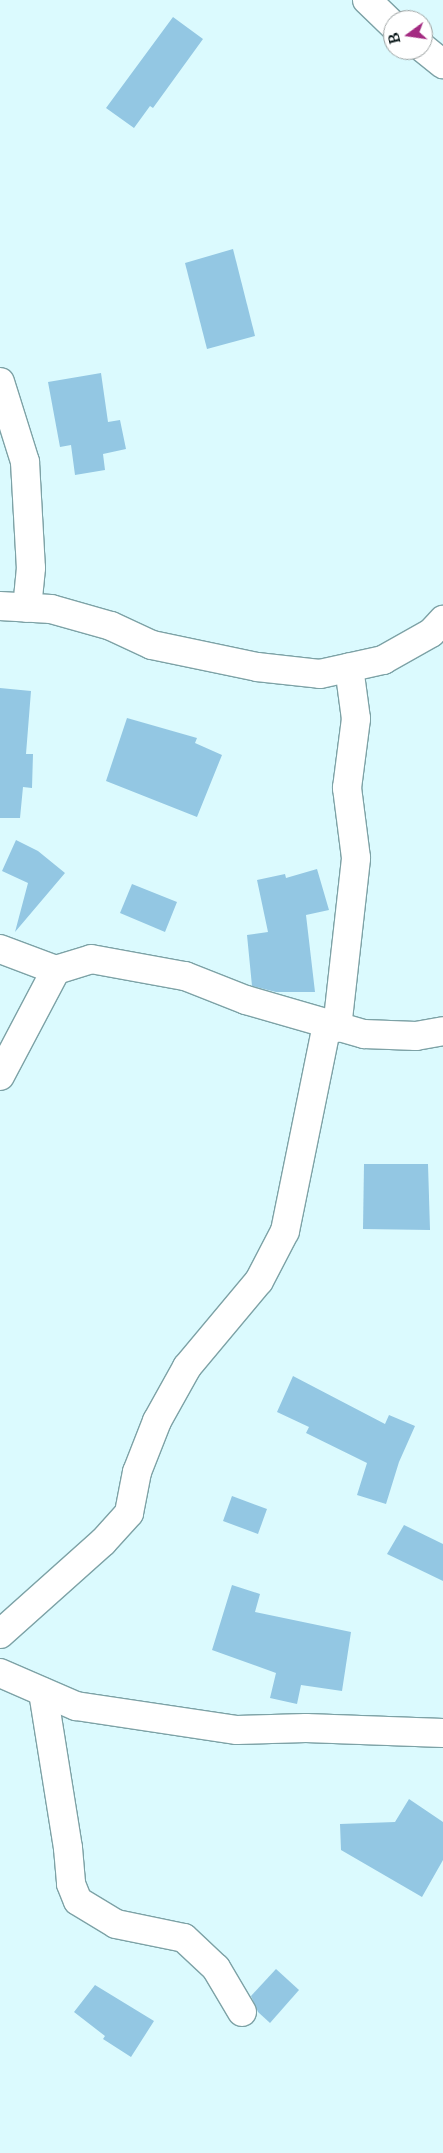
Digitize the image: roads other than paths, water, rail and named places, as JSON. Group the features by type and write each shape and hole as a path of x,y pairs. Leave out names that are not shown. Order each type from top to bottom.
{"street":[{"path":"368,0 383,15"},
{"path":"433,56 443,64"},
{"path":"0,382 25,462 30,568 27,608"},
{"path":"0,606 51,609 111,626 152,645 257,668 320,674 384,660 431,633 443,620"},
{"path":"0,1634 103,1542 129,1513 137,1472 157,1421 187,1367 259,1281 285,1231 332,1027 356,858 347,788 356,719 349,667"},
{"path":"0,949 56,970 90,959 140,966 185,976 332,1027 364,1034 416,1036 443,1031"},
{"path":"0,1076 56,970"},
{"path":"0,1673 76,1706 237,1730 306,1728 443,1733"},
{"path":"43,1692 68,1848 71,1884 78,1901 116,1924 184,1938 216,1968 242,2012"}]}
